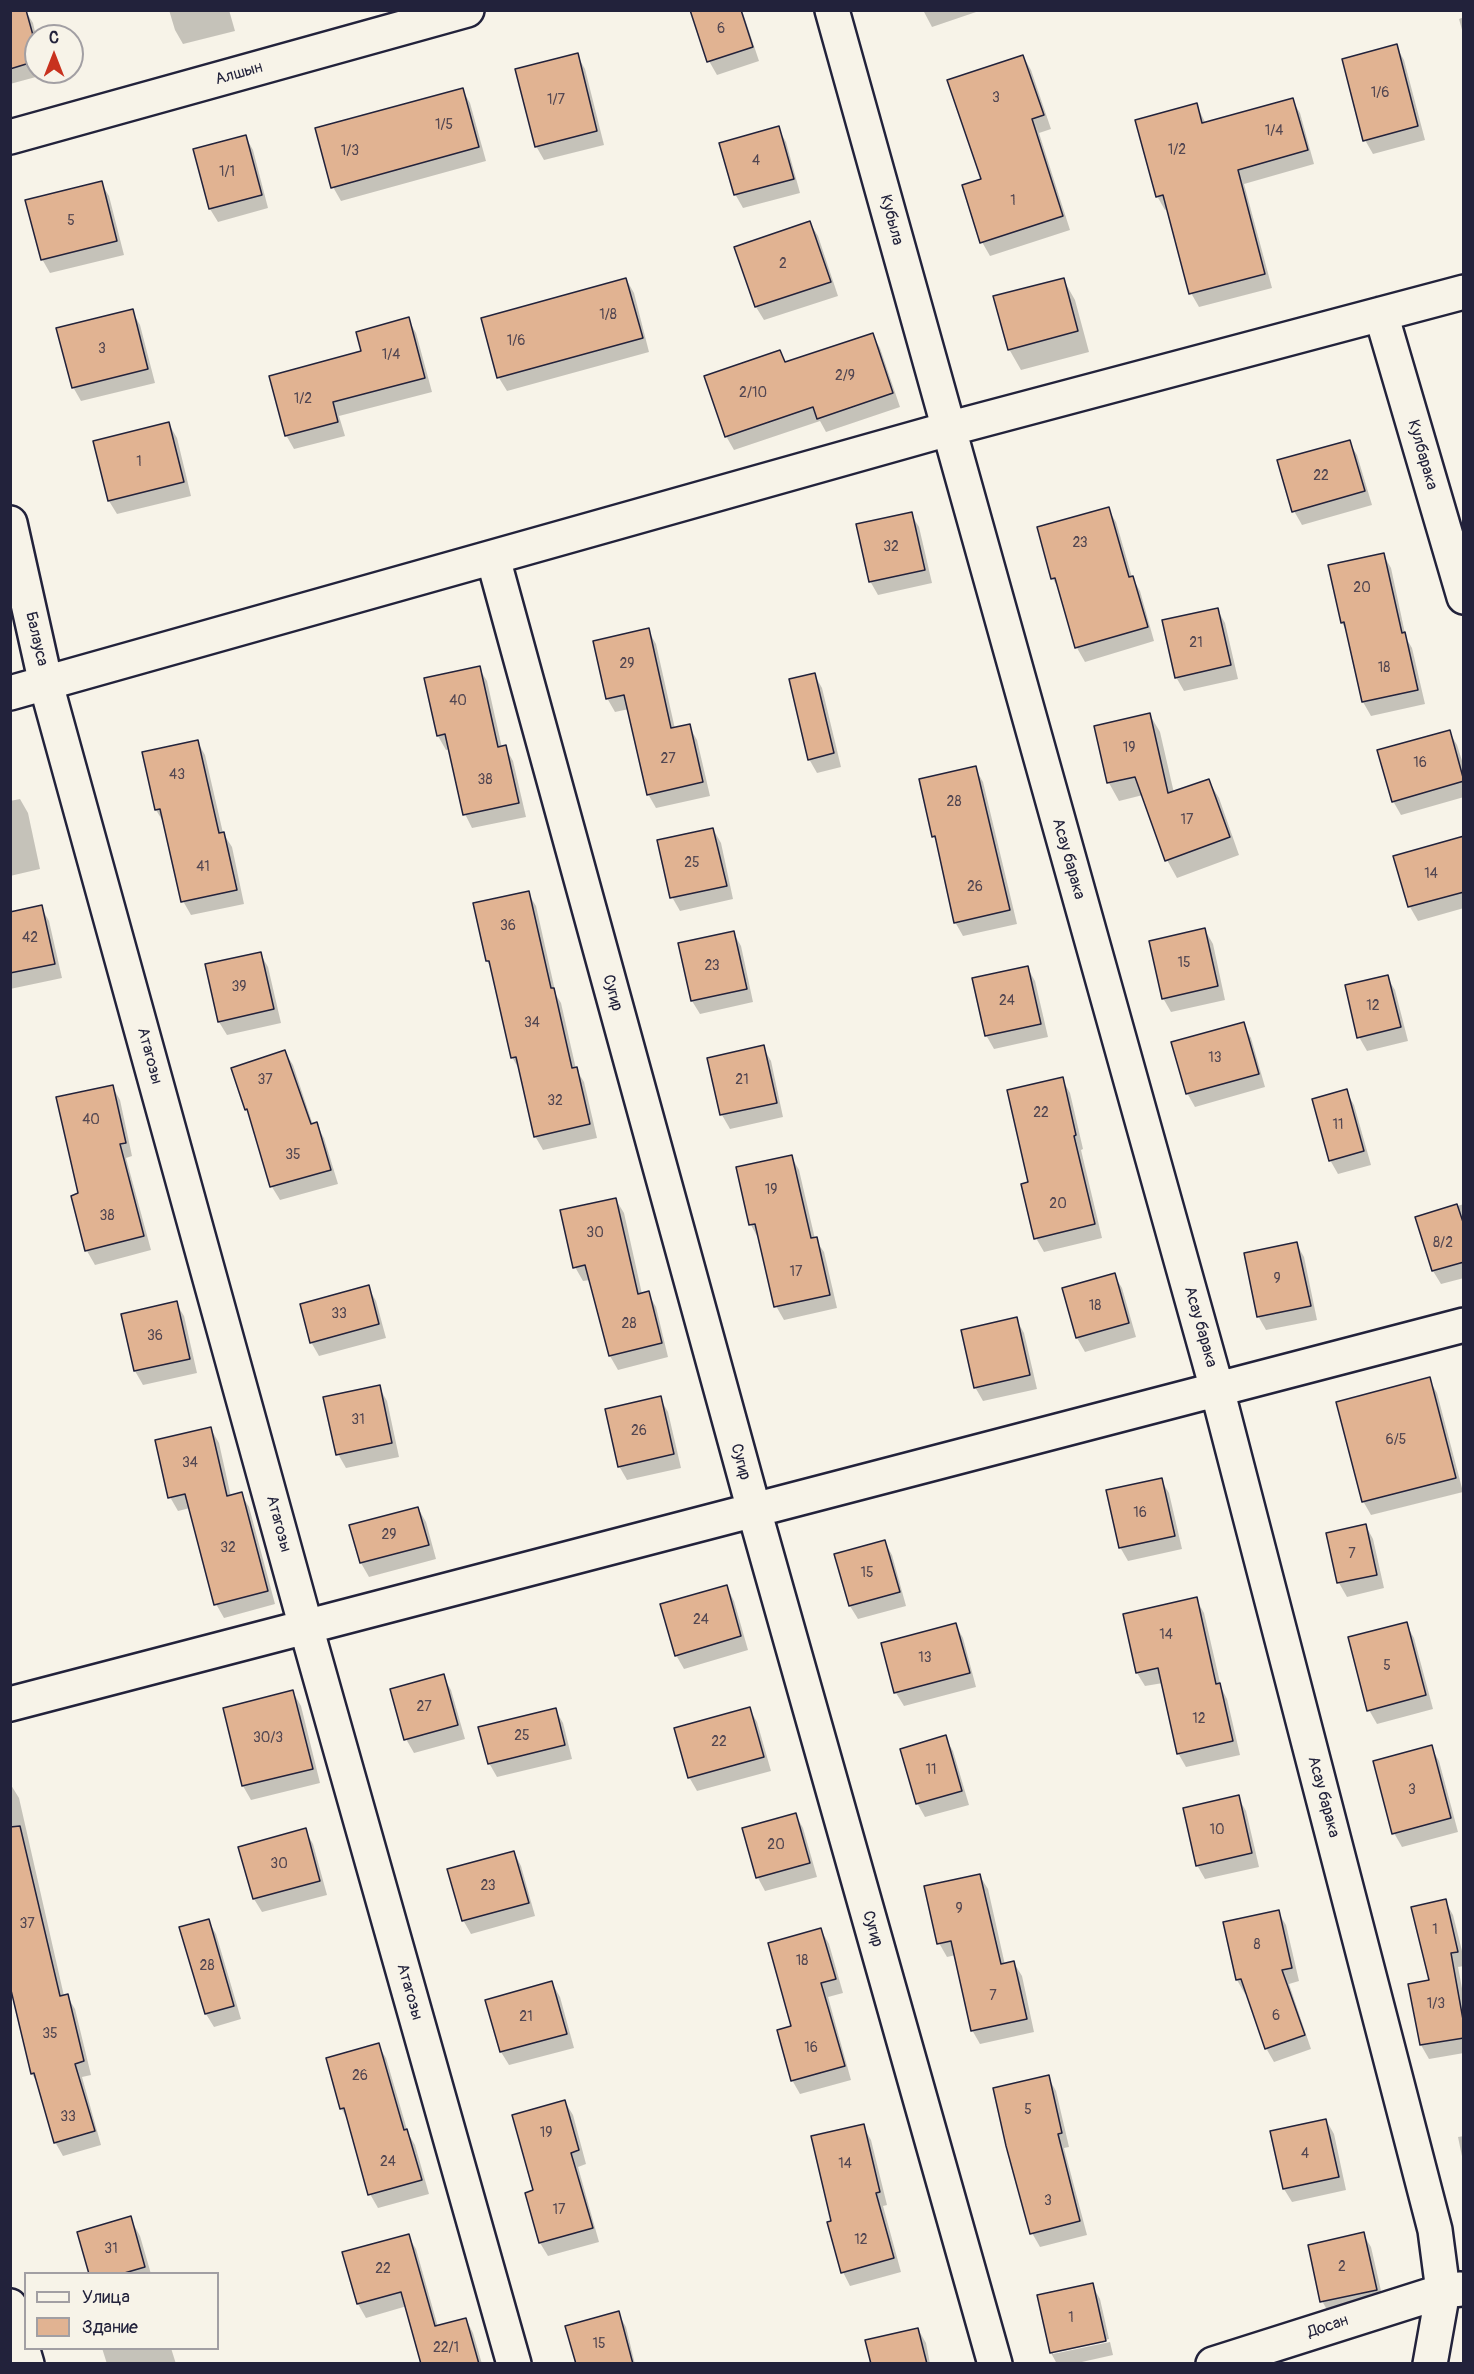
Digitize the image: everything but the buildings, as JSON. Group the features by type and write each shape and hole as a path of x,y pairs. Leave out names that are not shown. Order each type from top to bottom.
{"street":[{"name":"Алшын","path":"10,138 467,10"},
{"name":"Кубыла","path":"832,10 948,429"},
{"path":"10,693 948,429 1464,292"},
{"name":"Кулбарака","path":"1381,314 1464,597"},
{"name":"Асау барака","path":"948,429 1217,1389 1435,2230 1453,2290 1430,2364"},
{"name":"Балауса","path":"10,524 46,684"},
{"name":"Сугир","path":"493,558 754,1510 995,2364"},
{"name":"Атагозы","path":"46,684 306,1627 514,2364"},
{"path":"10,1704 1464,1325"},
{"name":"Досан","path":"1213,2364 1453,2290"},
{"path":"10,2306 27,2364"}]}
